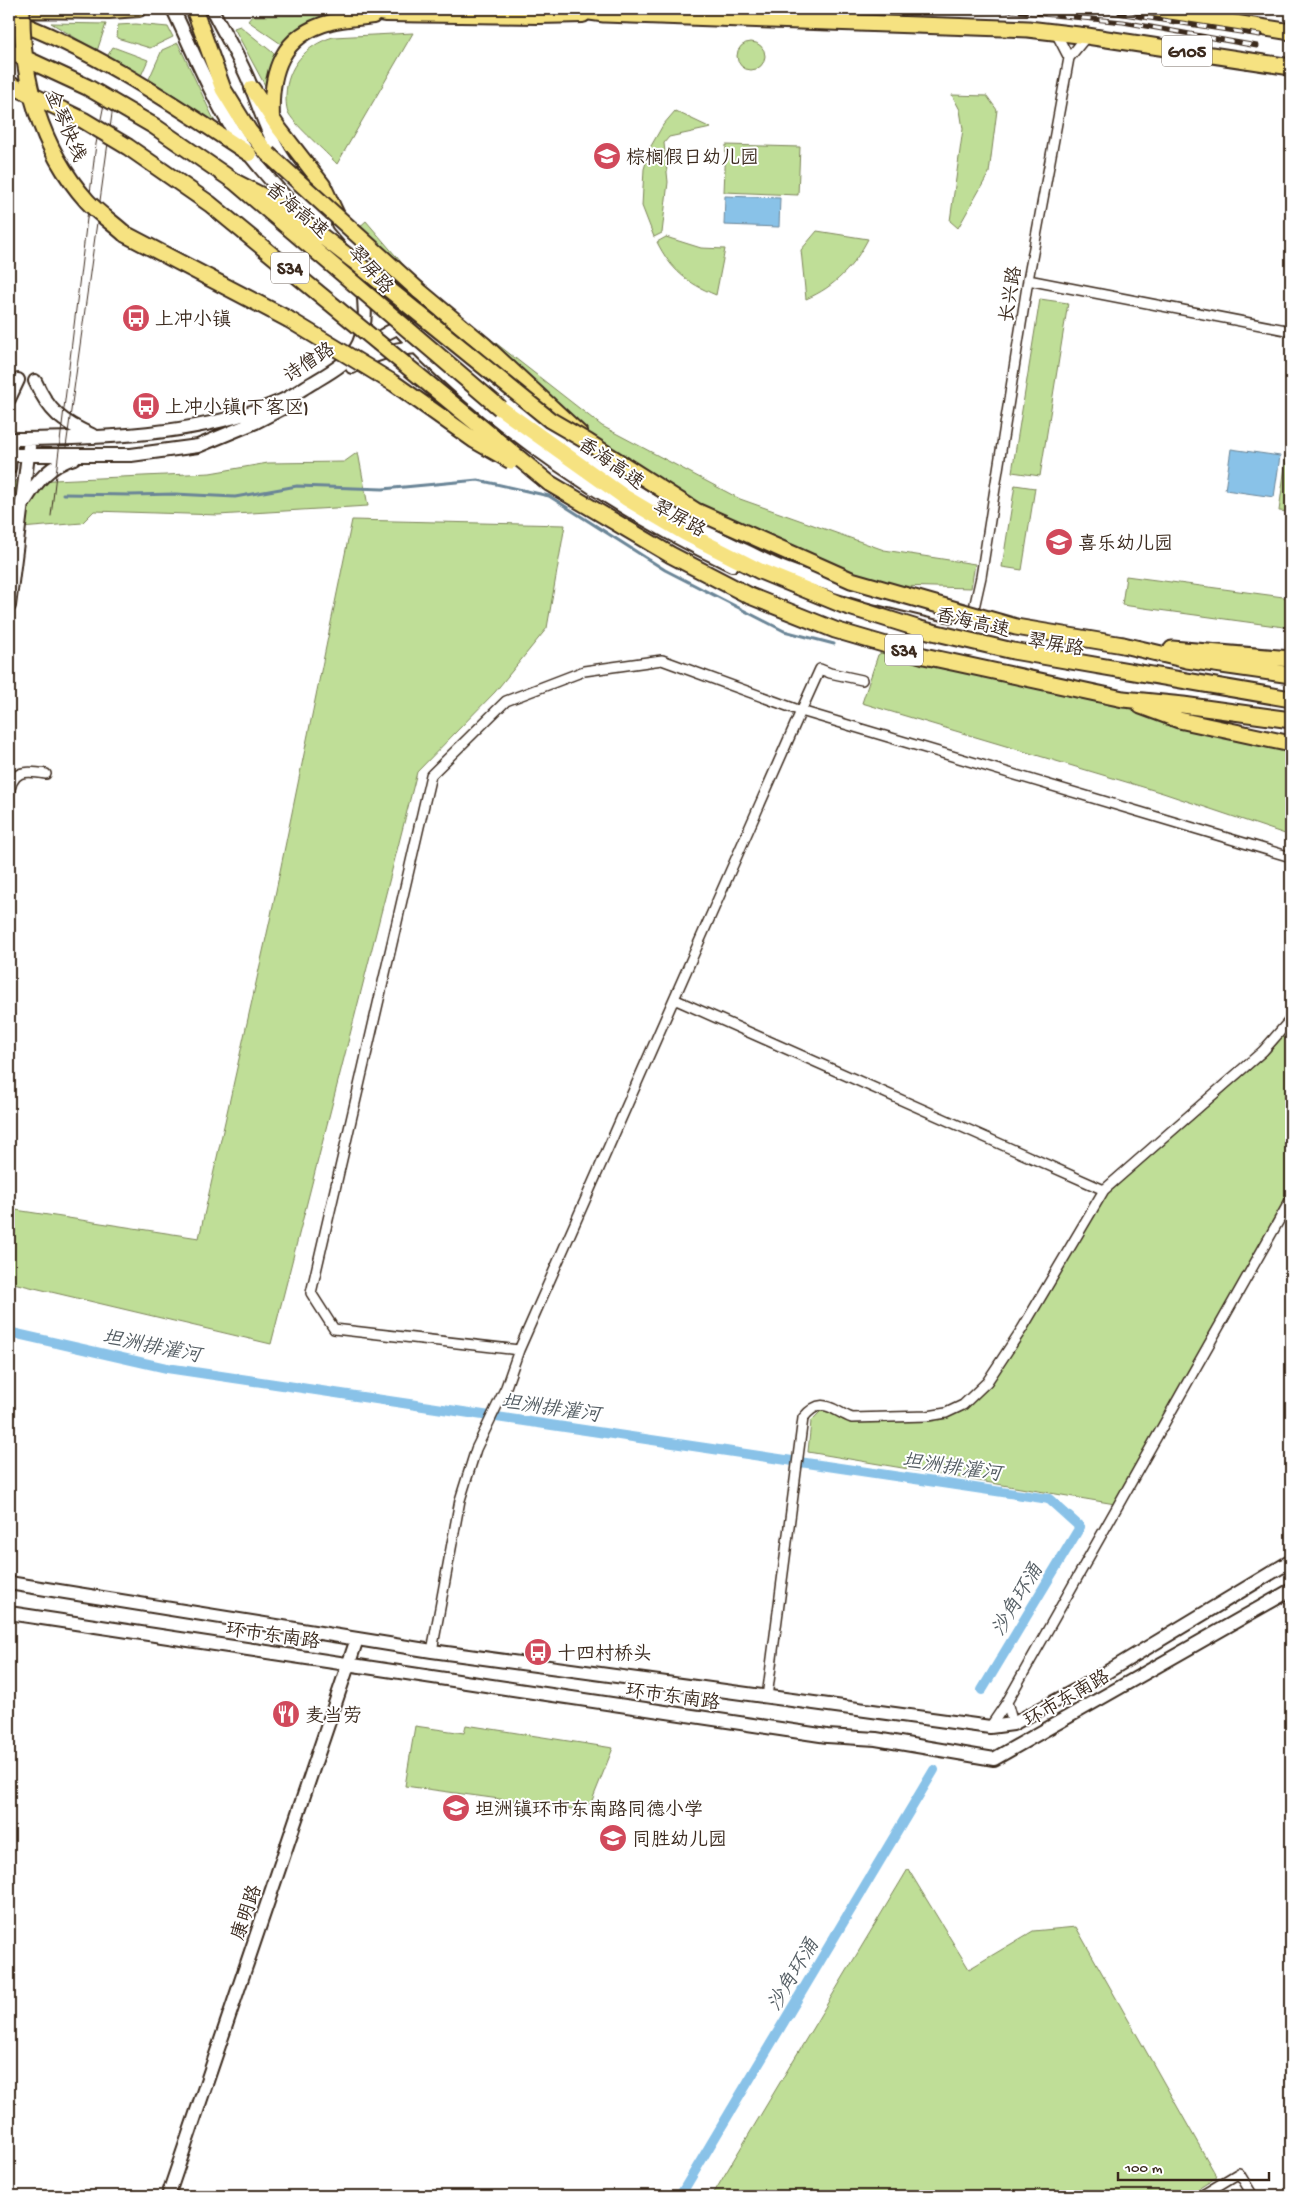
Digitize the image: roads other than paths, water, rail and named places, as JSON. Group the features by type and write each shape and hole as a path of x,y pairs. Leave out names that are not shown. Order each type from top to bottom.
{"highway":[{"name":"金琴快线","path":"22,9 26,76 36,108 55,158 89,202 125,234 288,319 395,384 474,440 549,483"},
{"path":"194,9 223,89 249,132 268,154 418,290 484,345 588,442"},
{"name":"G105","path":"569,9 604,14 888,22 1055,31 1291,67"},
{"name":"G105","path":"1148,9 1291,32"},
{"name":"香海高速","path":"9,51 88,87 154,126 235,182 500,408 626,498 685,533 760,571 843,605 920,629 1012,650 1291,700"},
{"name":"S34","path":"9,84 83,120 128,147 210,204 549,483 672,555 750,596 835,630 924,656 1124,699 1291,720"},
{"path":"235,182 282,206 354,261 550,420 696,511 851,580 1016,627 1124,646 1187,660 1291,675"},
{"path":"1124,646 1291,659"},
{"path":"1124,699 1179,720 1291,744"}],"main road":[{"path":"9,10 140,9"},
{"name":"翠屏路","path":"173,9 221,109 249,154 395,327 486,411 615,501 678,539 753,574 826,605 919,634 978,648 1159,682 1291,700"},
{"name":"翠屏路","path":"212,9 252,88 262,121 277,149 387,282 428,328 494,387 561,441 622,483 688,524 783,569 858,594 1016,632 1291,680"},
{"name":"G105","path":"356,9 386,14 540,16 604,14"},
{"path":"272,118 273,76 284,53 295,40 312,29 326,24 386,14"},
{"path":"9,19 49,34 78,49 140,85 249,154"},
{"path":"252,88 272,118 323,185 346,234"},
{"path":"371,356 379,349 395,327 395,304 387,282"},
{"name":"诗僧路","path":"10,439 94,436 189,428 236,416 282,400 345,362 358,344 363,330 366,308 362,286"},
{"path":"345,362 395,327 414,325 428,328"},
{"name":"诗僧路","path":"10,455 131,455 198,446 264,418 304,398 371,356 389,350 416,347"},
{"path":"9,399 18,380"},
{"path":"35,381 48,405 58,417 94,436"},
{"path":"9,468 10,439"},
{"path":"9,606 30,439"},
{"path":"22,505 35,484 53,466 86,455"},
{"name":"环市东南路","path":"9,1583 432,1651 990,1727 1013,1724 1088,1684 1291,1562"},
{"name":"环市东南路","path":"9,1613 350,1663 520,1692 827,1736 876,1739 994,1759 1291,1590"},
{"name":"康明路","path":"168,2196 357,1639"}],"street":[{"path":"1055,31 1069,58"},
{"name":"长兴路","path":"971,620 987,537 1028,280 1069,58 1087,36"},
{"path":"1028,280 1291,331"},
{"path":"519,1350 334,1329 311,1293 378,995 431,775 506,701 584,671 662,660 801,711 1291,857"},
{"path":"432,1651 460,1500 476,1449 506,1387 519,1350 801,711 820,669 830,674 862,680"},
{"path":"9,795 12,782 25,771 46,774"},
{"path":"674,999 1104,1190"},
{"path":"767,1697 803,1418 810,1411 820,1406 830,1406 842,1415 852,1418 928,1416 946,1413 963,1405 987,1382 1022,1329 1104,1190 1263,1051 1291,1019"},
{"path":"990,1727 1007,1702 1291,1199"},
{"path":"1007,1702 1013,1724"},
{"path":"1201,2196 1239,2172 1253,2196"}],"water":[{"path":"725,196 780,198 779,227 724,225"},
{"path":"1231,449 1280,456 1274,497 1225,490"}],"waterway":[{"path":"63,494 175,494 235,497 297,486 383,489 478,480 549,496 665,570 784,631 834,644"},
{"name":"坦洲排灌河","path":"9,1332 167,1368 1049,1499 1080,1527 982,1690"},
{"name":"沙角环涌","path":"680,2196 934,1770"}],"tram line":[{"path":"51,516 96,144 107,89"},
{"path":"66,447 115,92"}],"railway":[{"path":"992,9 1123,22 1257,46"},
{"path":"1091,9 1260,35"}],"place":[{"name":"棕榈假日幼儿园","path":"607,156"},
{"name":"上冲小镇","path":"136,318"},
{"name":"上冲小镇(下客区)","path":"146,406"},
{"name":"喜乐幼儿园","path":"1059,542"},
{"name":"十四村桥头","path":"538,1652"},
{"name":"麦当劳","path":"286,1714"},
{"name":"坦洲镇环市东南路同德小学","path":"456,1808"},
{"name":"同胜幼儿园","path":"613,1838"}]}
